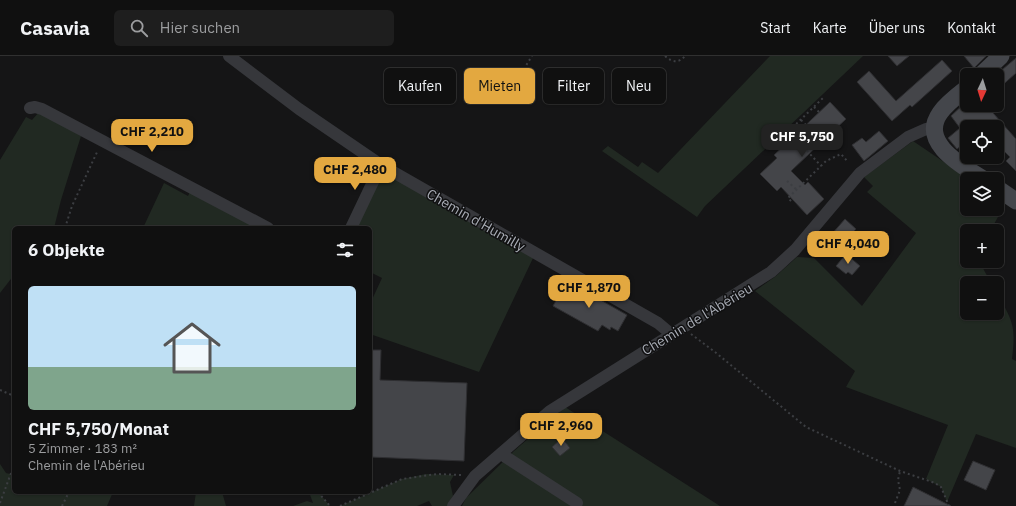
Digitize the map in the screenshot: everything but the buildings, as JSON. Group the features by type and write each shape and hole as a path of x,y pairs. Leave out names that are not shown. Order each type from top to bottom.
{"street":[{"name":"Chemin d'Humilly","path":"229,56 311,118 381,165 658,323 671,334"},
{"path":"988,68 1001,56"},
{"path":"960,94 940,113 935,128 936,139 948,155 973,172"},
{"path":"30,108 35,107 42,109 264,226"},
{"name":"Chemin de l'Abérieu","path":"453,506 475,476 550,411 771,272 795,250 860,173 908,137 926,129 935,128"},
{"path":"352,226 381,165"},
{"path":"1004,193 1016,201"},
{"path":"501,454 578,503"}],"path":[{"path":"524,68 532,56"},
{"path":"665,56 676,62 685,56"},
{"path":"781,148 777,143 824,98"},
{"path":"814,107 819,112"},
{"path":"801,120 806,125"},
{"path":"789,131 821,166"},
{"path":"66,226 72,206 103,140"},
{"path":"791,200 788,198 826,161 841,154 848,162"},
{"path":"787,181 797,190"},
{"path":"688,332 715,352 806,427 900,471 935,482 941,487 949,506"},
{"path":"0,390 12,395"},
{"path":"0,503 12,470"},
{"path":"895,503 900,490 898,480 900,471"},
{"path":"372,491 386,485 416,476 437,474 475,476"},
{"path":"62,506 68,494"},
{"path":"320,494 330,506"},
{"path":"340,506 366,494"}],"shaded area":[{"path":"770,56 863,56 705,206 697,217 602,151 608,146 638,167 642,162 658,173"},
{"path":"40,111 81,136 54,226 12,226 12,278 0,293 0,160 26,117 32,120"},
{"path":"913,141 960,173 960,216 999,216 994,224 960,224 960,268 983,268 987,276 960,276 960,320 1004,320 1004,306 1007,311 1012,324 1014,338 1012,359 1016,361 1016,448 976,434 947,502 941,487 926,479 948,425 846,387 855,371 755,291 776,276 797,257 814,258 862,306 916,233 867,192 873,186 864,177"},
{"path":"381,174 386,174 534,256 479,372 372,335 372,300 382,278 372,273 372,226 356,226"},
{"path":"164,183 188,196 190,192 253,226 144,226"},
{"path":"565,407 720,506 462,506 466,498 514,451"},
{"path":"0,464 6,473 10,474 12,470 12,494 112,494 107,506 0,506"},
{"path":"426,474 454,475 450,482 453,496 447,506 432,506 429,501 417,506 340,506 368,494 372,494 372,492 402,479"},
{"path":"196,494 223,494 226,506 194,506"},
{"path":"310,494 320,494 330,506 293,506 307,501 313,503"}]}
